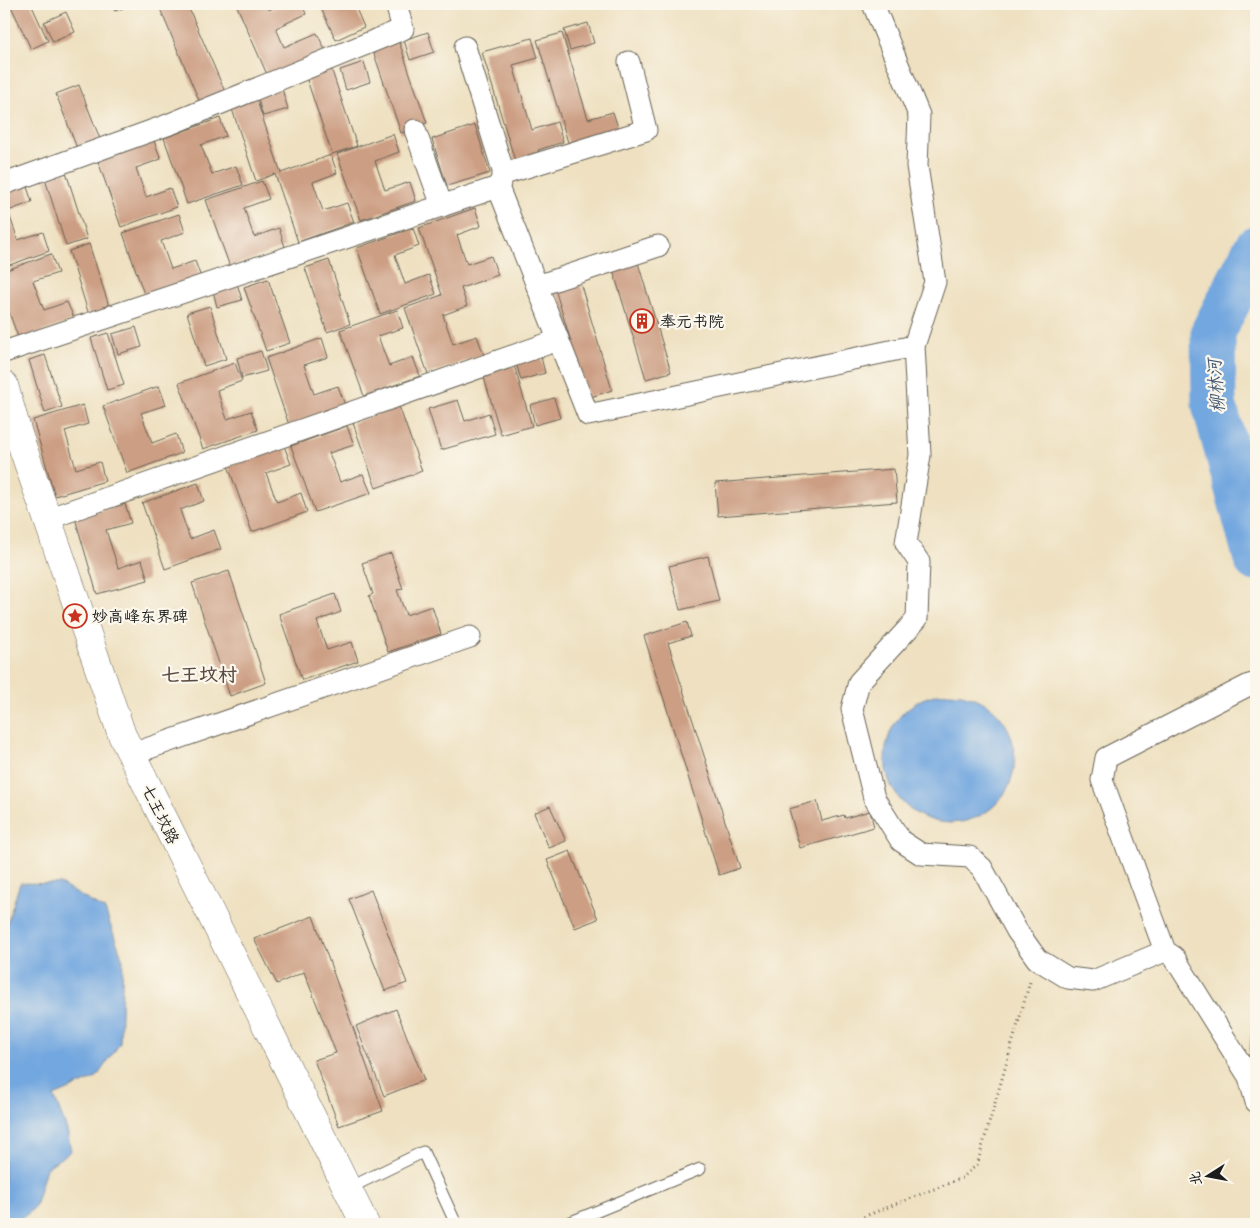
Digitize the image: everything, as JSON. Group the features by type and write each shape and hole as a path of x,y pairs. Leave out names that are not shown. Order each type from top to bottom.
{"street":[{"path":"4,184 170,124 403,29 396,4"},
{"path":"873,4 919,115 917,166 935,282 914,346 920,455 906,543 920,562 917,619 859,682 852,709 874,798 901,841 921,854 970,857 982,868 1017,931 1037,959 1068,978 1094,981 1165,951"},
{"path":"466,47 501,180 537,286 588,415 914,346"},
{"path":"4,352 442,206 501,180 646,130 629,62"},
{"path":"415,130 442,206"},
{"path":"537,286 658,246"},
{"path":"47,519 558,340"},
{"name":"七王坟路","path":"4,385 18,434 122,735 365,1224"},
{"path":"132,754 470,637"},
{"path":"1253,684 1106,758 1102,780 1165,951 1174,957 1248,1077 1256,1102"}],"lane":[{"path":"347,1189 423,1152 456,1224"},
{"path":"566,1224 700,1169"}],"path":[{"path":"845,1224 962,1178 977,1166 1037,959"}],"green space":[{"path":"1256,995 1256,1085 1250,1051"}],"water":[{"path":"950,693 975,698 996,712 1010,733 1015,758 1010,783 996,804 975,818 950,823 925,818 904,804 890,783 885,758 890,733 904,712 925,698"},
{"path":"20,883 60,884 105,910 123,960 120,1043 96,1078 54,1096 67,1130 71,1151 46,1168 35,1207 16,1224 4,1224 4,933"}],"building":[{"path":"10,4 31,4 48,41 31,49"},
{"path":"112,4 133,4 115,11"},
{"path":"158,4 187,4 226,94 201,105"},
{"path":"236,4 266,4 269,10 282,4 302,4 306,14 276,28 284,47 317,33 327,54 269,79"},
{"path":"319,4 354,4 364,27 336,40"},
{"path":"66,12 75,32 53,42 44,22"},
{"path":"588,23 594,43 570,50 564,30"},
{"path":"428,32 434,52 410,60 404,40"},
{"path":"562,33 588,119 613,112 619,131 570,149 537,40"},
{"path":"532,38 538,58 513,65 532,130 557,122 563,142 538,150 539,153 515,161 482,52"},
{"path":"398,39 427,123 401,133 372,48"},
{"path":"364,62 370,82 346,90 340,70"},
{"path":"331,68 357,146 332,154 306,77"},
{"path":"79,85 100,139 77,148 56,94"},
{"path":"282,89 288,109 263,116 257,96"},
{"path":"255,95 281,173 331,155 337,173 313,182 323,211 347,203 354,222 298,242 275,174 256,181 230,103"},
{"path":"220,118 226,136 201,145 212,174 236,166 243,185 187,204 164,138"},
{"path":"475,125 490,173 447,186 432,139"},
{"path":"393,134 399,152 375,161 385,190 410,182 416,201 361,220 337,154"},
{"path":"154,141 161,159 136,168 146,197 170,188 177,207 121,227 98,161"},
{"path":"66,172 87,239 66,246 45,179"},
{"path":"262,181 269,199 244,208 254,237 279,228 285,247 230,267 206,200"},
{"path":"26,184 32,202 8,211 18,240 43,232 49,251 4,267 4,192"},
{"path":"475,208 481,226 457,235 467,264 491,256 498,275 461,288 467,306 443,315 453,344 477,336 484,355 428,374 405,308 442,295 419,228"},
{"path":"179,214 185,232 161,241 171,269 195,261 202,280 146,300 123,233"},
{"path":"413,228 419,246 395,255 405,284 429,275 436,294 380,314 357,248"},
{"path":"89,244 110,309 89,315 69,251"},
{"path":"51,254 58,273 33,281 44,310 67,302 75,320 19,340 4,298 4,271"},
{"path":"329,260 350,324 327,332 305,268"},
{"name":"奉元书院","path":"638,263 671,372 646,379 613,270"},
{"path":"268,279 290,343 266,351 244,287"},
{"path":"236,280 242,300 217,307 212,287"},
{"path":"580,282 612,390 588,398 555,289"},
{"path":"210,306 226,359 204,366 187,313"},
{"path":"397,310 403,328 378,336 389,366 413,357 420,376 364,396 340,330"},
{"path":"136,327 142,347 118,354 112,334"},
{"path":"108,333 124,385 107,390 91,338"},
{"path":"322,338 328,357 304,365 314,394 338,386 345,405 289,425 266,358"},
{"path":"261,351 267,371 242,378 237,358"},
{"path":"540,353 545,373 521,380 515,360"},
{"path":"45,355 62,407 45,413 29,360"},
{"path":"235,363 242,381 217,390 227,419 251,411 258,430 203,449 179,383"},
{"path":"514,365 532,426 501,435 483,374"},
{"path":"159,386 166,405 141,413 152,443 176,434 182,453 127,473 103,406"},
{"path":"554,398 560,418 535,425 530,405"},
{"path":"458,400 465,421 489,413 495,434 441,450 428,409"},
{"path":"83,405 88,424 65,431 76,469 100,462 105,481 55,496 33,420"},
{"path":"399,406 422,471 376,488 353,423"},
{"path":"347,426 354,445 329,453 340,482 363,474 371,493 315,512 291,446"},
{"path":"284,446 291,464 266,473 277,502 301,493 307,512 252,532 228,466"},
{"path":"894,469 897,502 718,516 715,483"},
{"path":"198,483 204,501 180,510 190,539 214,530 221,549 165,569 142,503"},
{"path":"125,504 131,523 106,530 118,568 142,560 148,580 97,594 75,518"},
{"path":"391,553 403,589 397,590 406,615 432,606 441,634 388,652 369,596 373,594 362,563"},
{"path":"708,556 719,601 680,610 669,566"},
{"path":"229,571 266,683 230,696 192,583"},
{"path":"335,594 341,612 317,621 327,650 352,642 358,661 302,680 279,614"},
{"path":"687,622 691,636 668,643 740,868 719,875 644,636"},
{"path":"817,801 822,821 844,815 845,818 870,811 874,827 800,848 789,809"},
{"path":"550,806 566,841 549,848 534,813"},
{"path":"570,851 598,919 575,928 547,860"},
{"path":"371,890 407,983 385,991 349,899"},
{"path":"313,916 383,1111 339,1126 314,1060 336,1053 304,972 277,984 254,939"},
{"path":"396,1009 424,1080 384,1096 356,1026"}],"waterway":[{"name":"柳林河","path":"1256,248 1213,332 1214,404 1256,559"}],"place":[{"name":"奉元书院","path":"642,321"},
{"name":"妙高峰东界碑","path":"75,616"}],"district":[{"name":"七王坟村","path":"199,674"}]}
